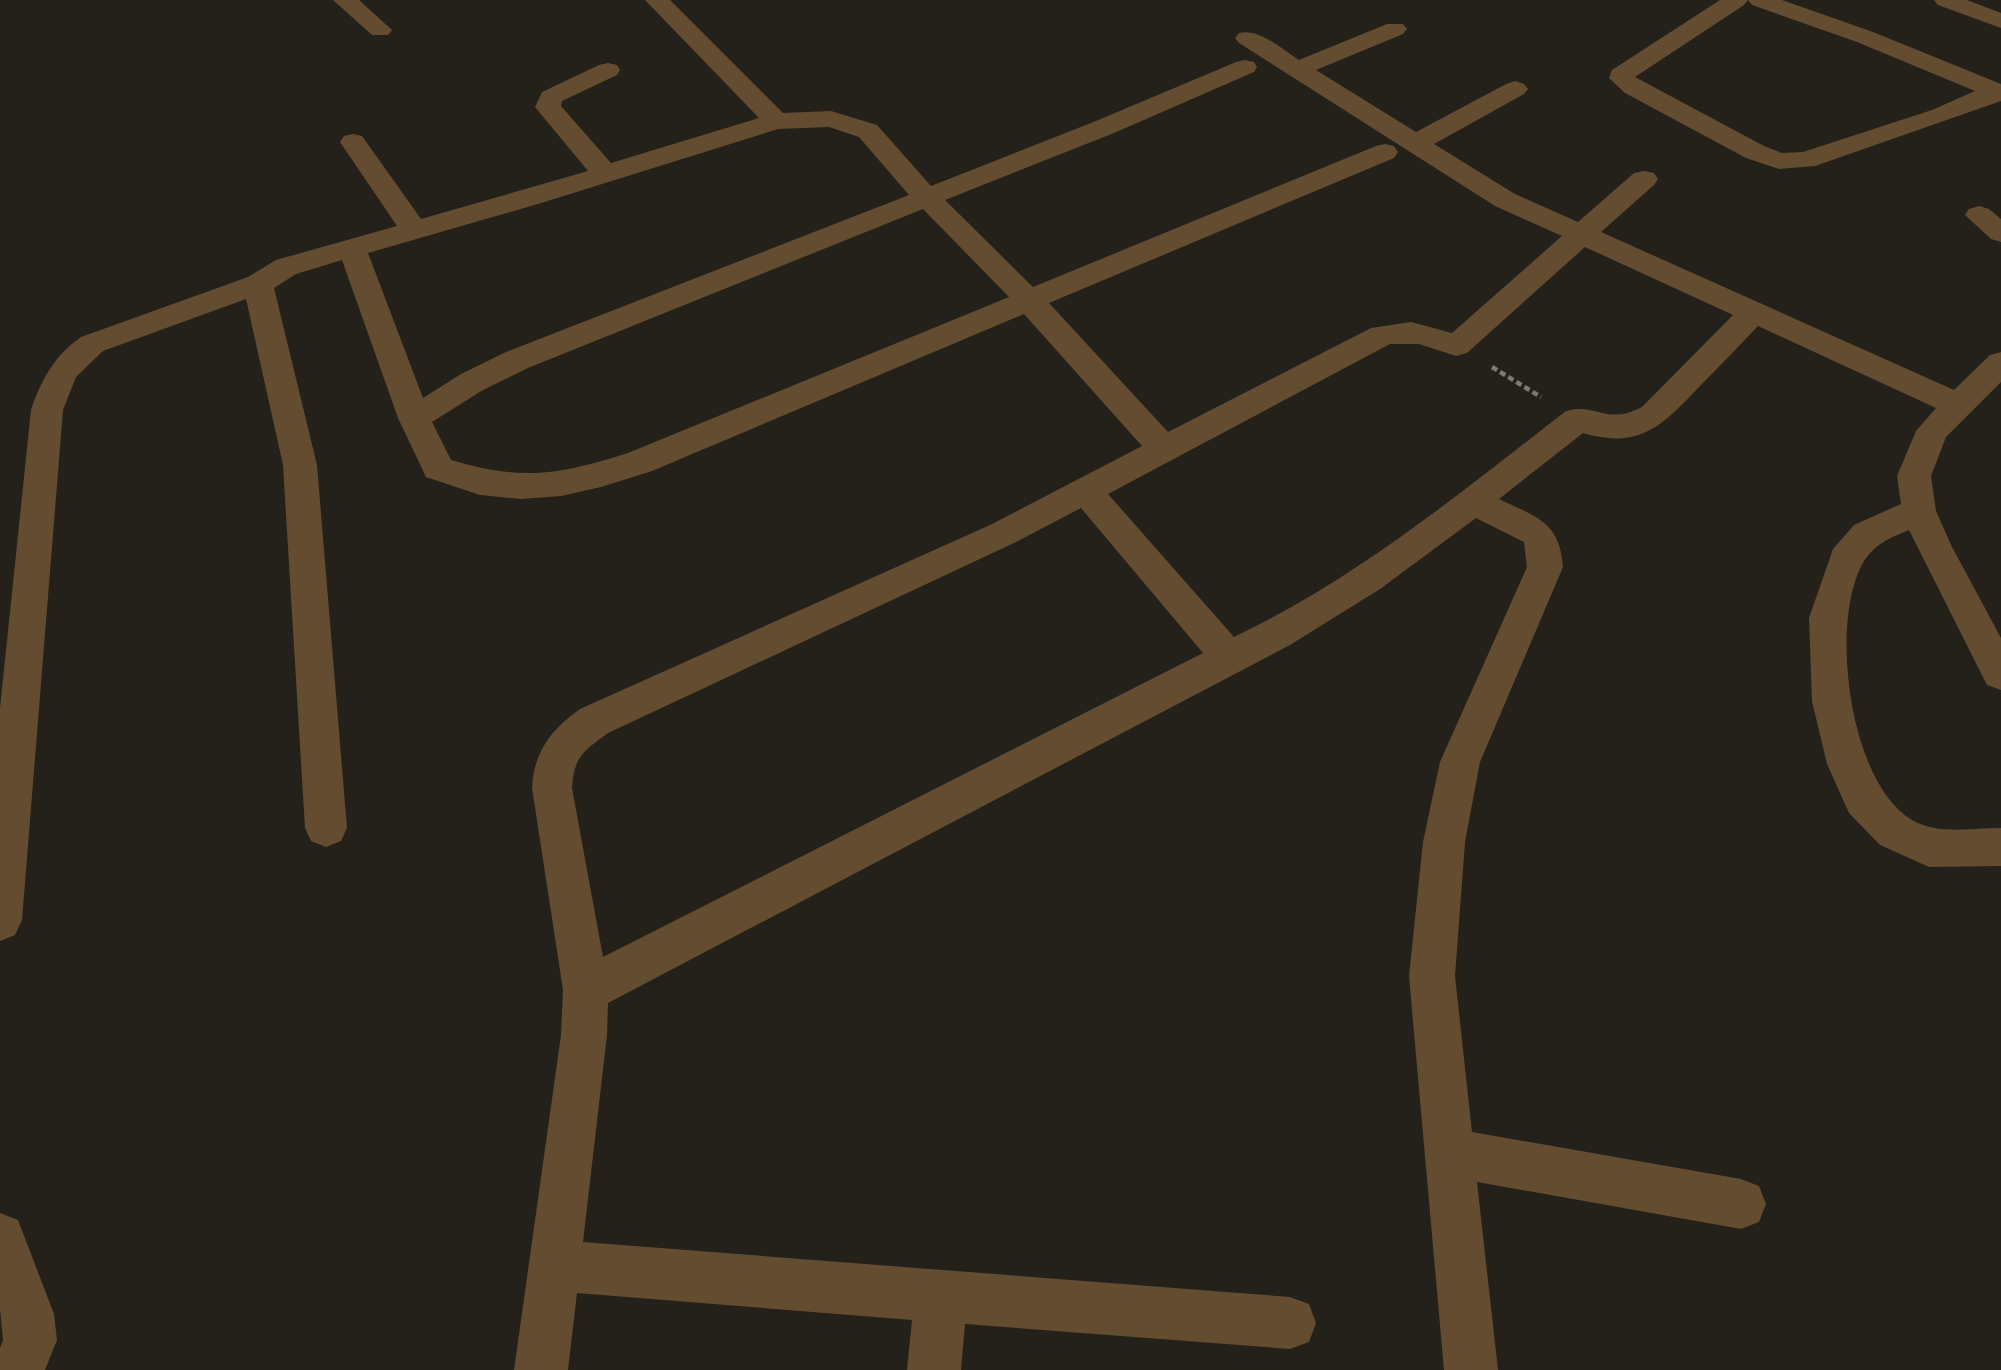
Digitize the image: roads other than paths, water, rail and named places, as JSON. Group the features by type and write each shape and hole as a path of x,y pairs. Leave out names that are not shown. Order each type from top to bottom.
{"street":[{"path":"345,0 380,30"},
{"path":"657,0 776,121"},
{"path":"1736,0 1621,75 1621,78 1634,88 1755,152 1780,161 1806,160 1941,115 1999,92"},
{"path":"1760,0 1865,37 1999,92"},
{"path":"1946,0 2001,21"},
{"path":"1295,70 1395,29"},
{"path":"1247,38 1505,200 1959,405"},
{"path":"414,418 472,382 517,360 1105,127 1245,67"},
{"path":"605,173 548,107 551,97 564,88 608,70"},
{"path":"1414,144 1515,89"},
{"path":"0,919 47,410 56,380 79,352 92,344 258,284 286,267 415,231 776,121 831,119 868,131 926,197 1028,299 1163,448"},
{"path":"353,142 415,231"},
{"path":"352,249 414,418 438,467 480,482 531,488 590,479 640,462 1385,152"},
{"path":"541,1370 584,1035 586,990 552,788 553,764 566,741 594,720 1002,534 1382,335 1403,330 1427,333 1456,346 1644,179"},
{"path":"1979,215 2001,233"},
{"path":"258,284 300,465 326,828"},
{"path":"586,990 1258,644 1370,578 1578,419 1609,430 1639,425 1653,415 1754,312"},
{"path":"2001,363 1932,432 1914,475 1919,511 1933,545 2001,674"},
{"path":"1084,489 1229,657"},
{"path":"1471,1370 1432,976 1444,842 1460,762 1545,567 1544,547 1536,533 1472,501"},
{"path":"1919,511 1866,534 1846,559 1827,618 1831,701 1846,764 1864,800 1895,832 1929,848 2001,847"},
{"path":"1449,1153 1741,1204"},
{"path":"0,1238 28,1314 30,1340 18,1370"},
{"path":"555,1266 1290,1323"},
{"path":"934,1370 941,1295"}]}
